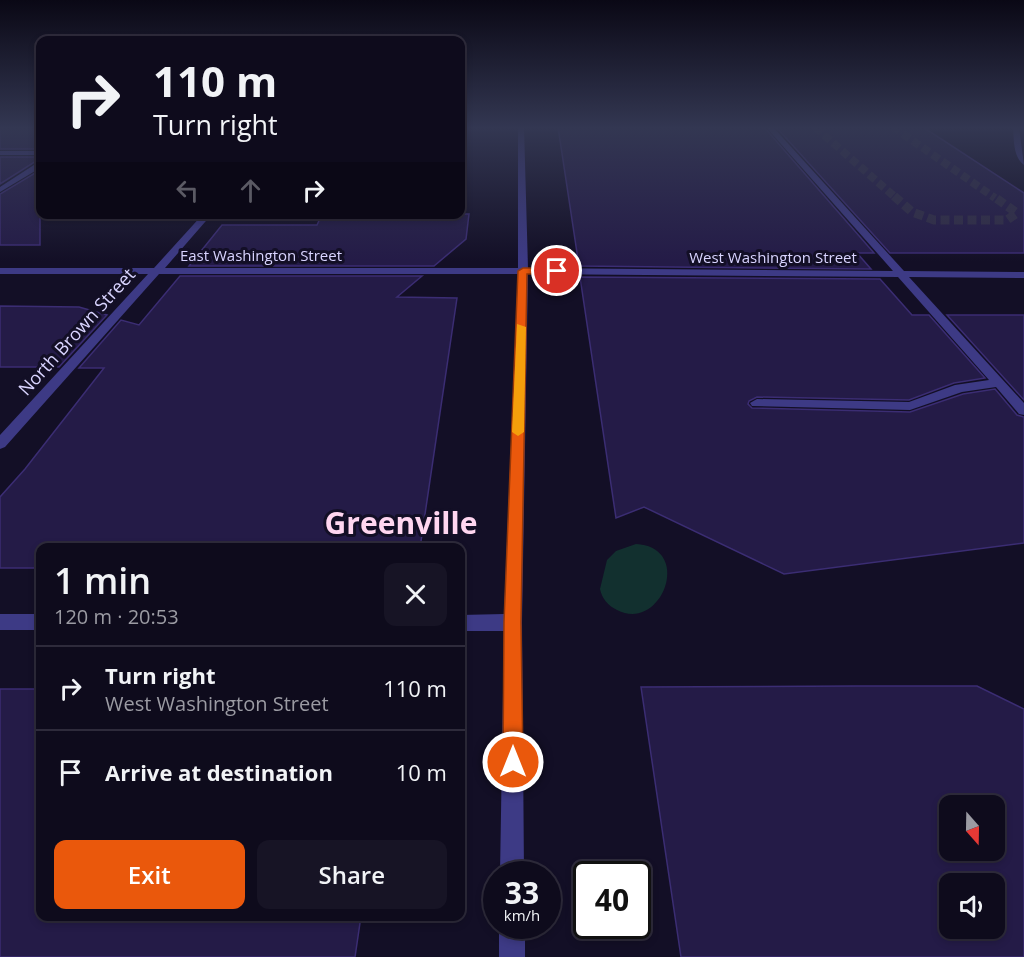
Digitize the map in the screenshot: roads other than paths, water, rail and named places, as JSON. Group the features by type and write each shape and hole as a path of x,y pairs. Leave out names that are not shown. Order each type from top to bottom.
{"street":[{"path":"0,190 29,172"},
{"path":"512,861 513,622 523,271 522,172"},
{"path":"809,172 1024,411"},
{"name":"North Brown Street","path":"0,444 203,219"},
{"name":"East Washington Street","path":"0,271 523,271"},
{"name":"West Washington Street","path":"523,271 1024,275"},
{"path":"757,403 910,406 960,388 999,382"},
{"path":"0,622 36,622"},
{"path":"465,623 513,622"},
{"path":"512,939 512,957"}],"tunnel":[{"path":"866,172 896,198"},
{"path":"957,172 995,198"},
{"path":"894,196 912,212 934,220 1007,220 1017,213 993,196"}],"district":[{"name":"Greenville","path":"401,524"}]}
